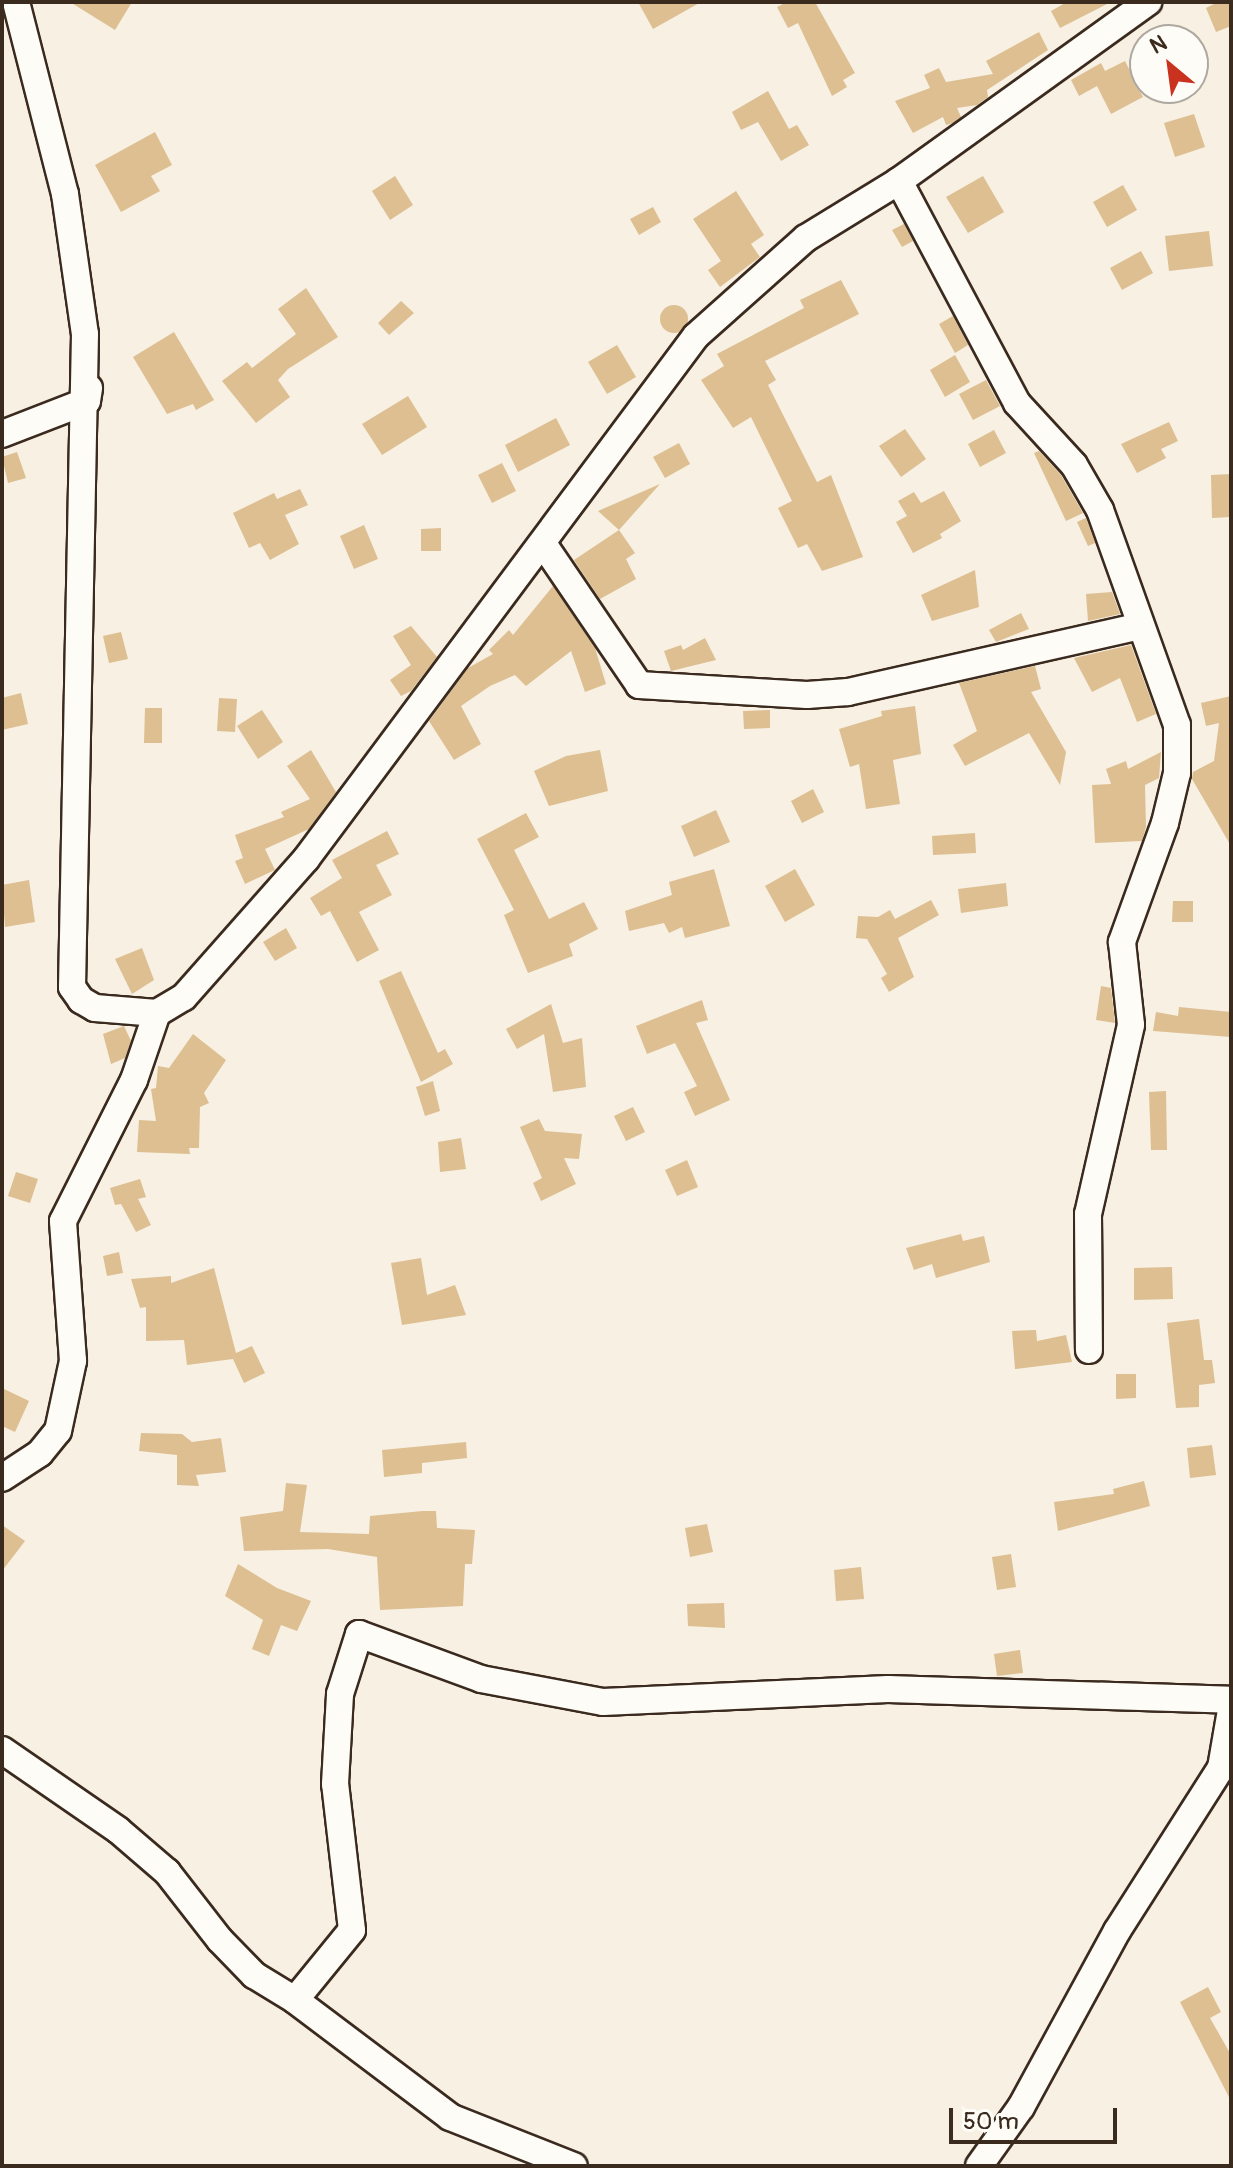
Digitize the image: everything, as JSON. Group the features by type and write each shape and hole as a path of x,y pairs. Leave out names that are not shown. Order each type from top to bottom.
{"street":[{"path":"16,2 65,194 85,334 72,987 81,1000 95,1008 157,1013 184,997 306,859 544,545 696,336 806,238 899,181 1148,2"},
{"path":"899,181 1017,403 1082,476 1100,510 1177,725 1177,773 1122,942 1131,1025 1088,1214 1089,1350"},
{"path":"2,434 87,401 96,350"},
{"path":"544,545 639,685 807,695 848,692 1141,626"},
{"path":"2,1478 40,1453 58,1431 73,1361 63,1221 134,1080 157,1013"},
{"path":"295,2000 352,1930 335,1784 340,1694 359,1634 481,1679 603,1702 888,1689 1231,1700"},
{"path":"979,2166 1021,2107 1117,1931 1221,1768 1231,1710"},
{"path":"2,1750 118,1830 167,1872 254,1975 295,2000 450,2117 574,2166"}],"building":[{"path":"70,2 132,2 115,30"},
{"path":"638,2 701,2 653,29"},
{"path":"787,2 815,2 855,73 843,80 847,87 832,96 798,23 788,28 777,7"},
{"path":"1067,2 1111,2 1060,28 1051,11"},
{"path":"1218,2 1231,2 1231,26 1216,32 1206,8"},
{"path":"1039,32 1048,50 987,90 988,97 977,105 957,108 961,117 953,123 946,125 943,117 913,133 895,101 930,88 924,75 939,68 946,82 993,74 986,61"},
{"path":"1125,61 1129,69 1130,104 1111,114 1097,86 1079,96 1071,80 1101,63 1105,71"},
{"path":"768,91 789,129 797,125 809,145 781,161 758,122 741,130 732,112"},
{"path":"1194,114 1205,147 1175,157 1164,123"},
{"path":"155,132 172,165 151,176 160,191 121,212 95,165"},
{"path":"395,176 413,205 390,220 372,191"},
{"path":"983,176 1004,212 968,233 946,197"},
{"path":"1123,185 1137,210 1107,227 1093,202"},
{"path":"736,191 764,235 751,244 760,257 720,287 708,270 721,261 693,219"},
{"path":"653,207 661,222 639,235 630,219"},
{"path":"904,224 913,241 902,247 892,230"},
{"path":"1209,231 1213,266 1169,271 1165,236"},
{"path":"1141,251 1153,273 1122,290 1110,268"},
{"path":"841,280 859,314 765,361 776,380 768,385 817,482 831,475 863,557 822,571 807,544 798,548 778,508 792,501 751,417 733,428 701,380 724,366 717,354 804,308 800,300"},
{"path":"306,288 338,337 288,369 278,380 290,397 256,423 222,381 247,362 252,368 296,334 278,309"},
{"path":"401,301 414,313 389,335 378,323"},
{"path":"674,305 684,309 688,319 684,329 674,333 664,329 660,319 664,309"},
{"path":"953,316 968,345 955,353 939,324"},
{"path":"174,332 214,400 196,410 193,404 167,414 133,357"},
{"path":"617,345 636,377 607,394 588,362"},
{"path":"955,355 970,382 945,397 930,370"},
{"path":"986,380 1000,406 973,420 959,394"},
{"path":"408,396 427,427 382,455 362,424"},
{"path":"556,418 570,445 518,472 505,445"},
{"path":"1169,422 1178,441 1161,449 1166,458 1137,473 1121,444"},
{"path":"905,429 926,459 901,477 879,446"},
{"path":"994,430 1006,453 980,467 968,444"},
{"path":"679,443 690,464 665,478 653,457"},
{"path":"1039,451 1061,475 1083,513 1066,521 1034,453"},
{"path":"17,452 26,478 8,483 2,457"},
{"path":"502,463 516,491 492,503 478,475"},
{"path":"1231,474 1231,517 1212,518 1211,475"},
{"path":"660,484 619,530 598,511"},
{"path":"300,489 308,505 285,515 299,544 270,560 260,543 249,548 233,513 274,493 277,499"},
{"path":"944,491 961,521 940,534 942,538 913,553 896,522 907,516 898,501 914,492 921,503"},
{"path":"1086,518 1095,543 1088,546 1077,522"},
{"path":"364,525 378,559 354,569 340,536"},
{"path":"441,528 441,551 421,551 421,529"},
{"path":"619,530 635,553 626,559 636,579 600,599 574,560"},
{"path":"975,570 979,607 932,621 921,595"},
{"path":"553,586 595,648 606,684 585,692 571,651 526,686 515,675 490,686 461,706 481,744 454,760 429,721 468,668 493,654 489,650 509,630 513,635"},
{"path":"1112,592 1120,614 1088,621 1086,594"},
{"path":"1021,613 1029,629 996,642 989,630"},
{"path":"411,626 437,657 411,691 401,696 390,680 411,665 393,636"},
{"path":"121,632 128,659 109,663 103,636"},
{"path":"705,638 716,660 671,671 664,651 681,645 683,650"},
{"path":"1131,645 1156,714 1137,722 1120,678 1092,692 1074,658"},
{"path":"1035,666 1041,689 1031,692 1066,752 1060,785 1029,733 965,766 953,745 977,731 959,683"},
{"path":"21,693 28,724 2,730 2,698"},
{"path":"1231,696 1231,846 1192,779 1193,772 1214,761 1219,723 1206,726 1201,703"},
{"path":"219,698 237,699 235,732 217,731"},
{"path":"915,706 921,754 893,760 900,804 866,809 859,764 850,767 839,729 882,716 881,711"},
{"path":"145,708 162,708 162,743 144,743"},
{"path":"262,710 283,742 258,759 237,726"},
{"path":"770,710 770,728 744,729 743,711"},
{"path":"311,750 336,792 309,829 265,849 275,870 245,884 235,861 243,858 235,835 284,817 281,812 310,799 287,766"},
{"path":"600,750 608,791 549,806 534,771 566,756"},
{"path":"1161,752 1159,778 1145,785 1146,827 1142,841 1095,843 1092,785 1111,784 1106,769 1126,761 1128,769"},
{"path":"813,789 824,812 802,823 791,801"},
{"path":"716,810 730,842 694,857 681,826"},
{"path":"526,813 539,837 514,850 549,919 584,902 598,929 569,944 573,956 528,973 504,915 514,910 477,839"},
{"path":"387,831 399,854 376,865 392,895 359,912 379,950 357,962 330,911 321,916 310,898 342,878 332,860"},
{"path":"975,833 976,853 933,855 932,836"},
{"path":"714,869 730,926 685,938 682,927 669,933 664,923 629,931 625,911 672,895 669,882"},
{"path":"795,869 815,905 785,922 765,886"},
{"path":"29,880 35,922 5,927 2,885"},
{"path":"1006,883 1008,906 961,913 958,889"},
{"path":"931,900 939,915 898,938 914,977 889,992 881,978 887,974 867,939 856,938 858,916 878,917 890,910 895,919"},
{"path":"1173,901 1193,901 1193,922 1172,922"},
{"path":"286,928 297,948 275,961 263,942"},
{"path":"142,948 154,980 132,994 115,959"},
{"path":"401,971 438,1053 445,1049 453,1064 421,1082 379,981"},
{"path":"1101,986 1111,988 1115,1023 1096,1020"},
{"path":"702,1000 708,1020 696,1023 730,1100 695,1116 684,1092 697,1086 675,1043 647,1054 636,1026"},
{"path":"551,1004 563,1043 582,1038 586,1087 553,1092 544,1034 517,1049 506,1029"},
{"path":"1179,1007 1231,1012 1231,1037 1153,1031 1156,1012 1178,1016"},
{"path":"124,1026 131,1041 125,1058 111,1064 103,1034"},
{"path":"193,1034 226,1060 204,1093 209,1103 200,1107 199,1148 189,1148 190,1154 137,1152 139,1120 156,1121 151,1089 156,1088 158,1066 169,1068"},
{"path":"433,1081 440,1111 425,1116 416,1087"},
{"path":"1166,1091 1167,1150 1151,1150 1149,1092"},
{"path":"633,1107 645,1132 626,1141 614,1116"},
{"path":"539,1119 545,1131 582,1134 579,1159 564,1158 576,1184 541,1201 533,1183 542,1178 520,1127"},
{"path":"461,1138 466,1169 440,1172 438,1142"},
{"path":"687,1160 698,1187 677,1196 665,1170"},
{"path":"16,1172 38,1179 30,1203 8,1196"},
{"path":"140,1179 146,1197 138,1199 151,1225 136,1232 121,1204 115,1205 110,1188"},
{"path":"961,1234 963,1241 984,1236 990,1262 936,1278 932,1264 914,1270 906,1248"},
{"path":"119,1252 123,1273 107,1276 103,1256"},
{"path":"421,1258 427,1295 455,1285 466,1315 402,1325 391,1263"},
{"path":"1172,1267 1173,1299 1134,1300 1134,1268"},
{"path":"214,1268 236,1353 252,1346 265,1373 244,1383 233,1359 187,1365 184,1340 146,1341 146,1307 140,1308 131,1279 171,1276 171,1283"},
{"path":"1199,1319 1204,1360 1212,1360 1215,1383 1199,1385 1199,1407 1176,1408 1167,1323"},
{"path":"1036,1330 1037,1341 1066,1335 1072,1362 1015,1369 1012,1331"},
{"path":"1116,1374 1136,1374 1136,1398 1116,1399"},
{"path":"2,1388 29,1401 15,1432 2,1426"},
{"path":"141,1433 182,1434 192,1442 221,1438 226,1472 196,1475 199,1486 177,1485 177,1455 139,1451"},
{"path":"466,1442 467,1458 422,1463 422,1473 384,1477 382,1450"},
{"path":"1212,1445 1216,1475 1190,1478 1187,1448"},
{"path":"1144,1481 1150,1506 1058,1531 1054,1502 1114,1494 1113,1489"},
{"path":"286,1483 307,1485 300,1532 369,1534 370,1516 423,1511 436,1511 437,1528 475,1530 472,1564 465,1564 463,1606 380,1610 377,1557 328,1549 244,1551 240,1517 283,1511"},
{"path":"707,1524 713,1552 690,1557 685,1528"},
{"path":"2,1525 25,1541 2,1571"},
{"path":"1011,1554 1016,1587 997,1590 992,1557"},
{"path":"238,1564 277,1588 311,1601 297,1631 281,1625 269,1656 252,1649 263,1620 225,1596"},
{"path":"861,1567 864,1599 836,1601 834,1570"},
{"path":"724,1603 725,1628 688,1626 687,1604"},
{"path":"1020,1650 1023,1673 997,1676 994,1654"},
{"path":"1208,1987 1221,2012 1210,2018 1231,2055 1231,2101 1180,2002"}]}
